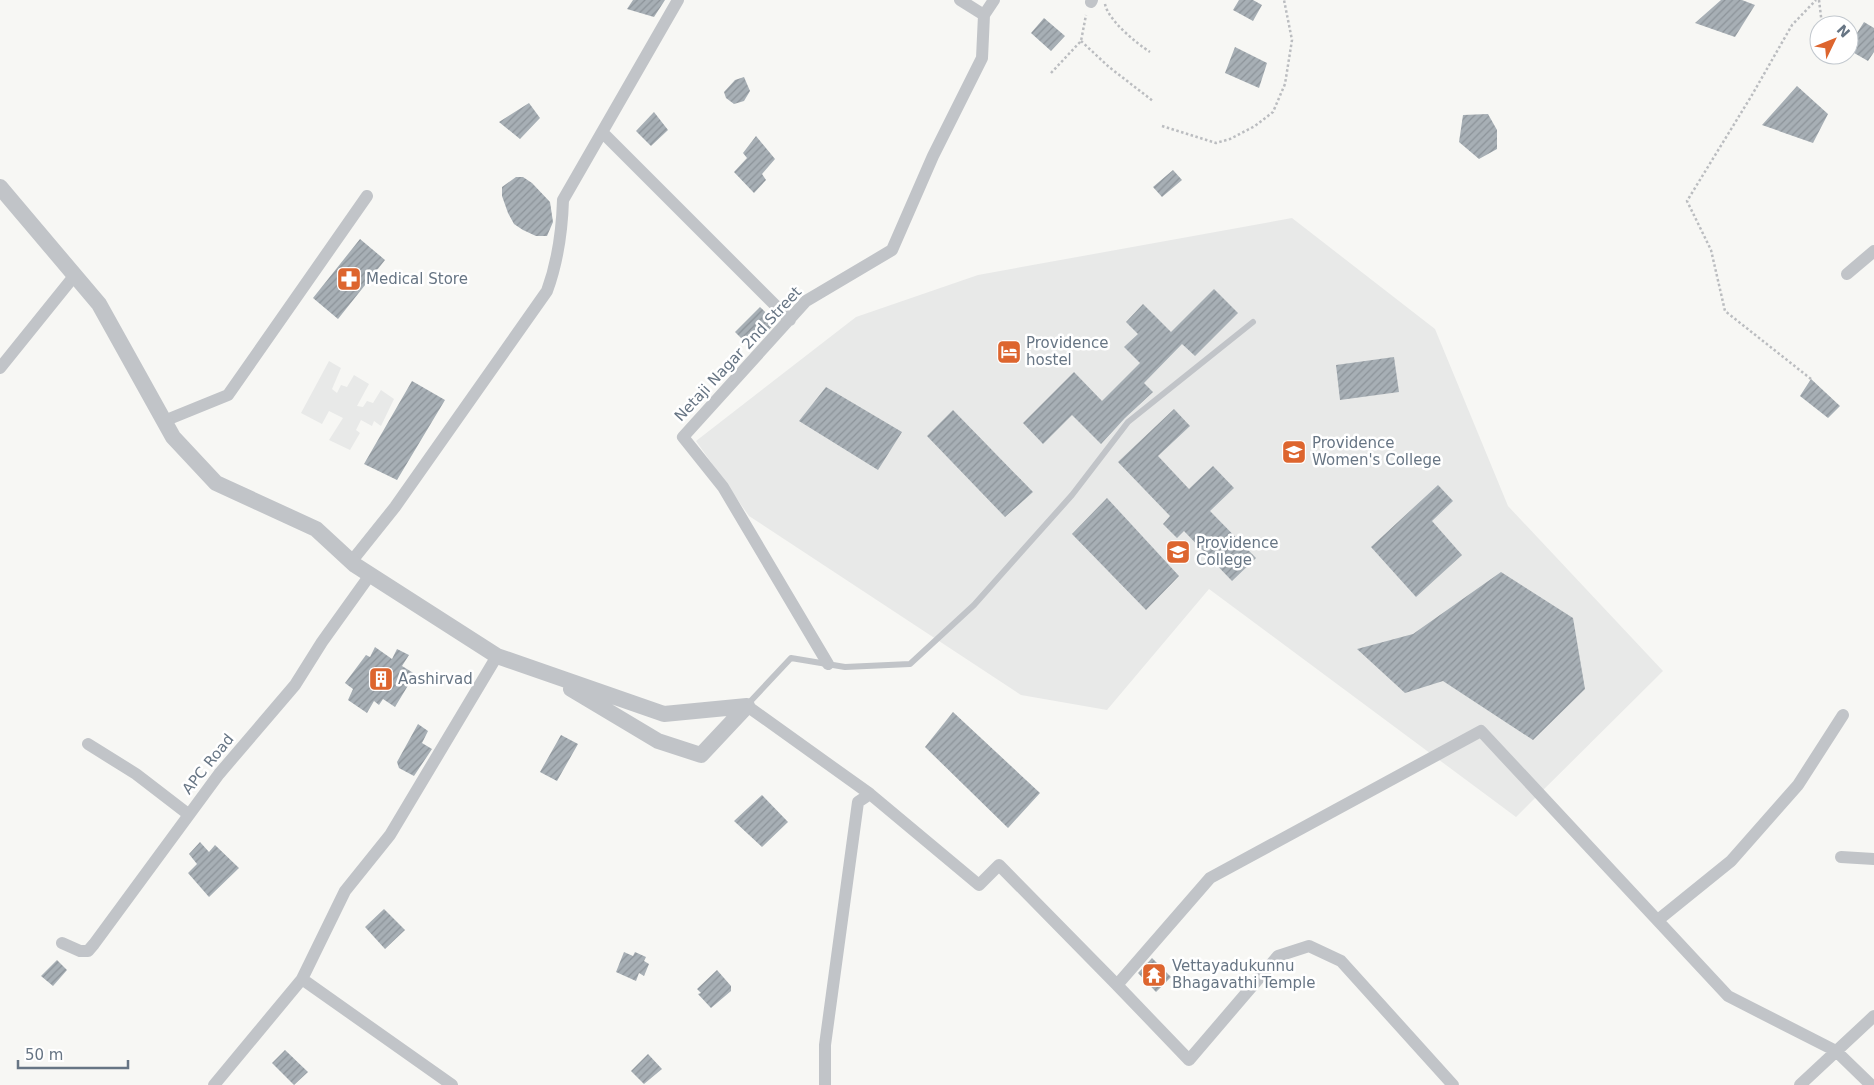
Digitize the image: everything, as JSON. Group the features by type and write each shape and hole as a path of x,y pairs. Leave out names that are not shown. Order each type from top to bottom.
{"street":[{"path":"351,562 395,507 547,290 554,272 561,236 563,200 678,0"},
{"path":"960,0 984,15 994,0"},
{"name":"Netaji Nagar 2nd Street","path":"828,664 723,487 683,437 806,301 892,250 934,156 982,58 984,15"},
{"path":"603,133 790,320"},
{"path":"0,187 99,304 173,437 216,483 316,529 351,562 370,576 497,656 664,714 747,706 870,794 979,885 999,865 1189,1060 1278,956 1309,946 1340,961 1453,1085"},
{"path":"164,421 228,395 367,196"},
{"path":"1847,274 1874,250"},
{"path":"0,368 75,275"},
{"name":"APC Road","path":"62,942 80,951 88,952 155,863 188,814 295,685 327,635 370,576"},
{"path":"214,1085 302,979 345,891 390,835 497,656"},
{"path":"548,674 658,741 701,755 747,706"},
{"path":"1658,920 1731,861 1798,786 1842,716"},
{"path":"1117,985 1210,878 1481,731 1728,996 1836,1051 1871,1085"},
{"path":"88,744 136,774 188,814"},
{"path":"825,1085 825,1045 858,802 870,794"},
{"path":"1841,858 1874,859"},
{"path":"302,979 452,1085"},
{"path":"1800,1085 1874,1016"}],"lane":[{"path":"747,706 791,658 845,666 910,664 974,605 1072,495 1128,422 1253,322"}],"path":[{"path":"1105,0 1106,11 1113,22 1150,52"},
{"path":"1162,126 1216,143 1230,139 1255,126 1273,112 1286,84 1292,40 1284,0"},
{"path":"1818,0 1820,15"},
{"path":"1811,379 1725,311 1711,250 1686,201 1752,95 1792,25 1818,0"},
{"path":"1050,73 1081,42 1085,17 1092,1"},
{"path":"1081,42 1153,101"}],"shaded area":[{"name":"Providence College","path":"1292,218 1435,329 1508,506 1663,671 1516,817 1209,589 1107,710 1021,695 749,516 696,441 856,317 978,275"},
{"path":"329,361 341,368 332,389 337,393 341,385 347,387 354,375 369,384 357,406 363,407 367,401 373,403 381,390 394,399 381,426 374,421 372,426 361,420 356,430 360,433 350,450 329,440 343,418 329,411 322,424 301,413"}],"building":[{"path":"633,0 665,0 654,17 627,9"},
{"path":"1239,0 1253,0 1262,5 1253,21 1233,10"},
{"path":"1721,0 1742,0 1755,5 1735,37 1695,23"},
{"path":"1044,18 1065,36 1051,51 1031,33"},
{"path":"1864,22 1874,28 1874,52 1868,61 1859,56 1859,30"},
{"path":"1235,47 1267,63 1259,88 1225,73"},
{"path":"744,77 750,91 744,101 734,104 726,98 724,92 735,80"},
{"path":"1797,86 1828,114 1813,143 1762,125"},
{"path":"529,103 540,118 520,139 499,122"},
{"path":"654,112 668,130 651,146 636,131"},
{"path":"1488,114 1497,130 1497,149 1479,159 1459,142 1463,115"},
{"path":"756,136 775,159 762,174 766,180 754,193 734,172 747,158 743,153"},
{"path":"1173,170 1182,180 1162,197 1153,187"},
{"path":"516,177 523,177 532,183 550,202 553,222 547,236 536,236 523,230 514,224 508,213 502,196 502,187"},
{"name":"Medical Store","path":"360,239 385,260 338,319 313,298"},
{"path":"1214,289 1238,313 1195,356 1182,344 1144,383 1153,392 1101,444 1072,415 1043,444 1023,423 1074,372 1102,401 1140,363 1124,347 1138,334 1126,322 1143,304 1171,332"},
{"path":"760,307 776,322 752,349 735,332"},
{"path":"1394,357 1399,392 1340,400 1336,365"},
{"path":"1811,379 1840,406 1828,418 1800,396"},
{"path":"412,381 445,400 397,480 364,464"},
{"path":"826,387 902,432 878,470 799,421"},
{"path":"1174,409 1190,426 1158,456 1189,489 1213,466 1234,488 1210,511 1256,558 1232,581 1184,531 1177,538 1163,524 1170,516 1118,462"},
{"path":"953,410 1033,492 1005,517 927,436"},
{"path":"1438,485 1453,501 1432,521 1462,555 1416,597 1371,547"},
{"path":"1107,498 1179,576 1146,610 1072,534"},
{"path":"1501,572 1573,618 1585,689 1533,740 1443,681 1405,693 1357,649 1413,634"},
{"name":"Aashirvad","path":"375,647 392,659 397,649 409,655 402,666 415,674 395,707 383,699 379,705 374,701 367,713 348,700 353,689 345,683 366,655 370,657"},
{"path":"953,712 1040,793 1008,828 925,747"},
{"path":"418,724 428,731 422,743 432,749 414,776 399,768 397,762"},
{"path":"561,735 578,744 557,781 540,772"},
{"path":"762,795 788,822 762,847 734,821"},
{"path":"200,842 209,852 215,845 239,868 209,897 188,873 197,864 189,854"},
{"path":"384,909 405,930 385,949 365,927"},
{"path":"624,952 633,956 635,952 646,957 644,961 649,964 644,976 639,973 636,981 616,972"},
{"name":"Vettayadukunnu Bhagavathi Temple","path":"1152,958 1171,977 1156,992 1138,973"},
{"path":"57,960 67,970 53,986 41,976"},
{"path":"717,970 731,986 731,991 711,1008 698,994 701,993 697,989"},
{"path":"285,1050 308,1072 294,1085 272,1063"},
{"path":"648,1054 662,1069 644,1084 631,1071"}],"place":[{"name":"Medical Store","path":"349,279"},
{"name":"Providence hostel","path":"1009,352"},
{"name":"Providence Women's College","path":"1294,452"},
{"name":"Providence College","path":"1178,552"},
{"name":"Aashirvad","path":"381,679"},
{"name":"Vettayadukunnu Bhagavathi Temple","path":"1154,975"}]}
